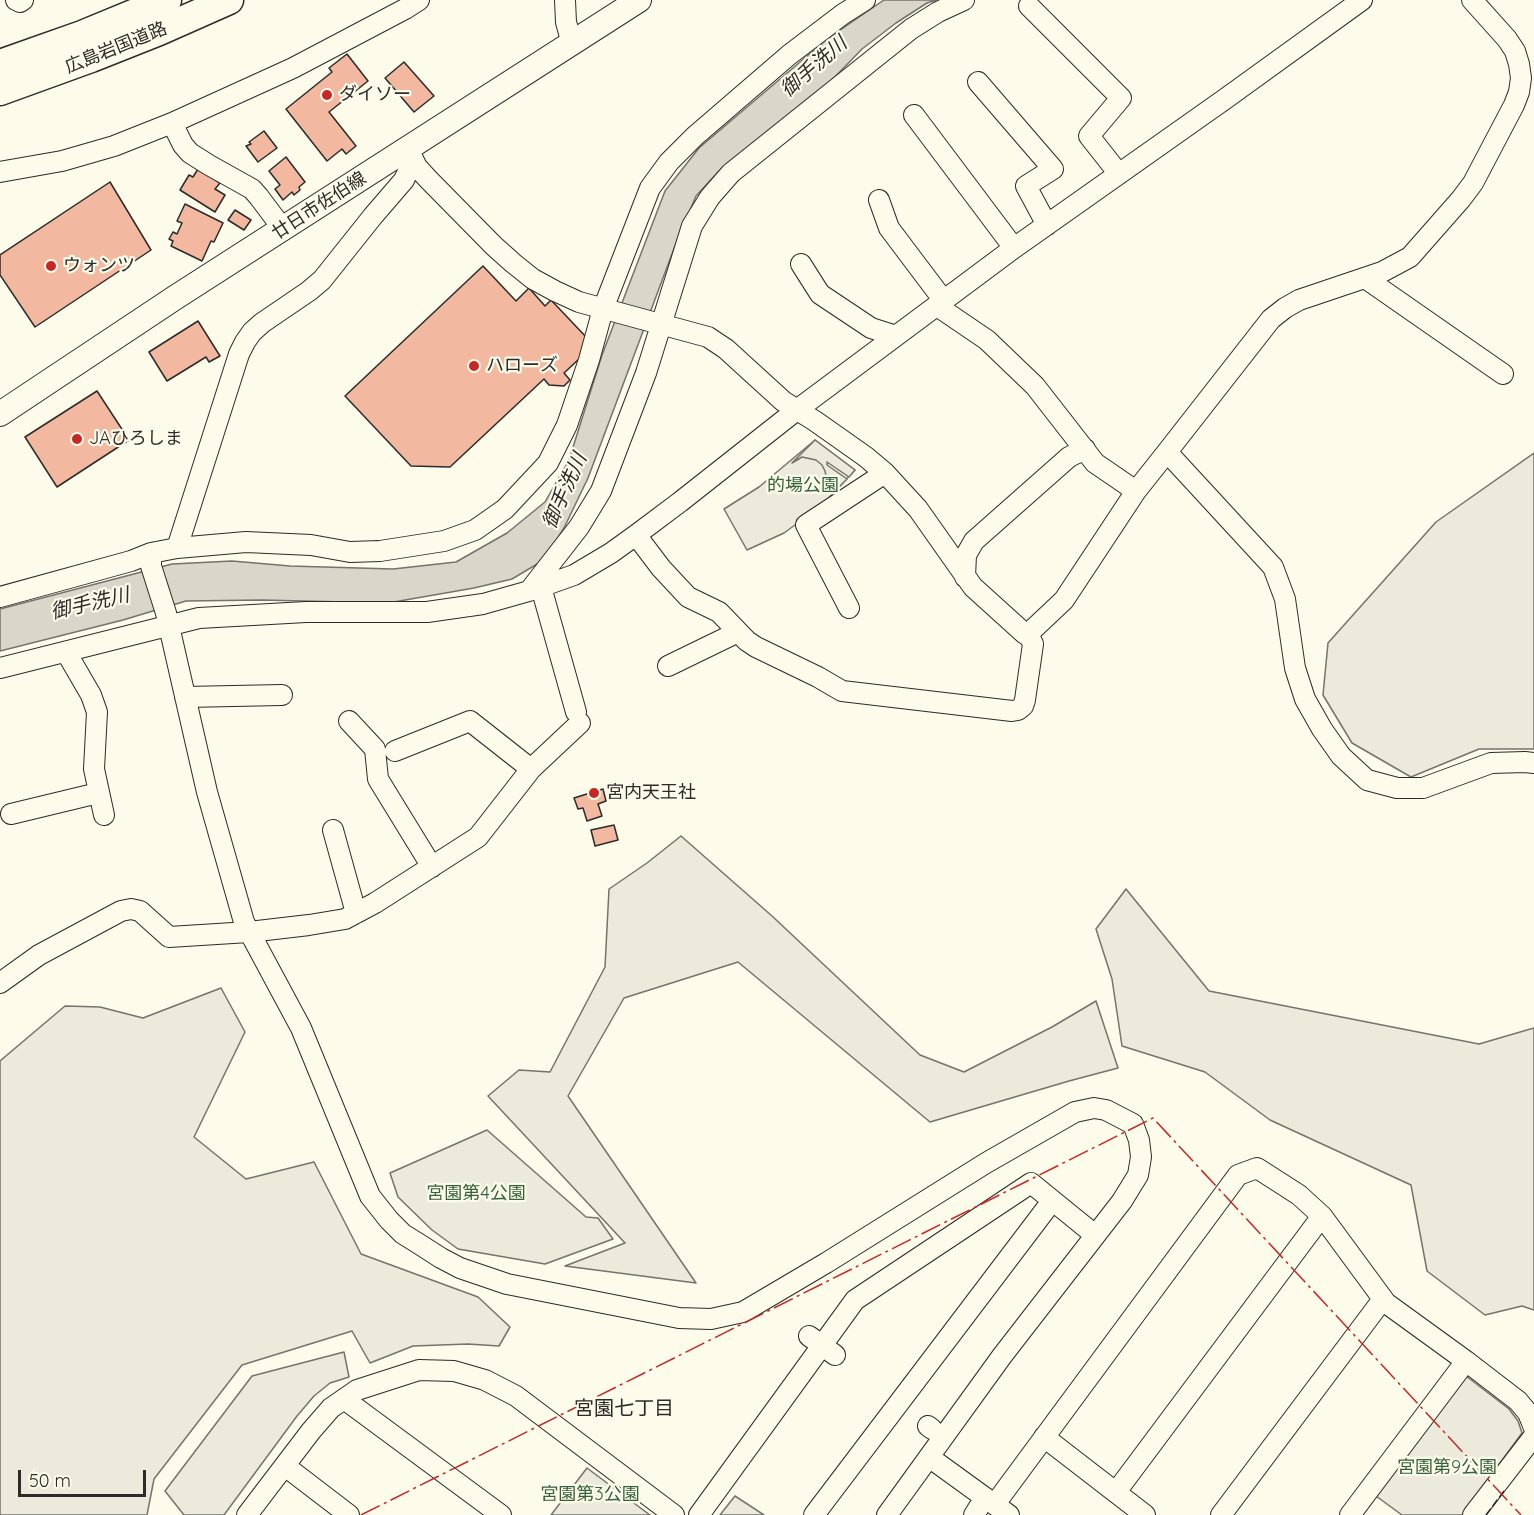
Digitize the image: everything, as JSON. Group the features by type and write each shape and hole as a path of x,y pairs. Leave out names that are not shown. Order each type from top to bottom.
{"highway":[{"name":"広島岩国道路","path":"0,64 82,35 166,0"},
{"name":"広島岩国道路","path":"0,91 159,31 229,0"}],"main road":[{"name":"廿日市佐伯線","path":"0,414 283,229 410,154 639,0"}],"street":[{"path":"16,0 20,2 23,0"},
{"path":"0,172 63,161 114,146 172,123 293,68 419,0"},
{"path":"565,0 566,22 572,44"},
{"path":"0,597 131,561 151,560 177,548 246,542 311,545 350,552 380,551 444,540 475,530 505,508 548,463 567,425 650,188 669,162 695,136 789,55 865,0"},
{"path":"535,589 601,492 646,373 659,324 692,226 710,197 730,173 911,29 938,12 964,0"},
{"path":"0,668 66,652 168,619 306,612 428,612 483,604 574,575 636,535 1014,248 1362,0"},
{"path":"1028,634 1064,600 1136,491 1271,320 1299,300 1389,269 1413,254 1461,199 1478,175 1517,98 1521,78 1520,64 1515,51 1472,0"},
{"path":"1029,6 1121,98 1089,136 1119,174"},
{"path":"978,82 1053,169 1026,186 1047,225"},
{"path":"914,115 1014,248"},
{"path":"172,123 183,145 190,153 252,189 283,229"},
{"path":"410,154 428,179 513,263 533,279 579,302 698,334 718,343 783,401 866,457 885,473 918,510 978,592 1023,633 1028,634 1033,644 1023,706 1012,711 840,690 756,647 719,612 691,600 659,567 636,535"},
{"path":"177,548 239,354 245,342 262,323 322,280 404,180 410,154"},
{"path":"879,200 889,228 940,303 987,340 1035,386 1095,463 1136,491"},
{"path":"801,264 820,294 871,328 896,336"},
{"path":"1365,278 1503,374"},
{"path":"965,577 966,555 974,541 1069,457 1085,449"},
{"path":"1167,452 1273,567 1285,599 1295,668 1305,699 1341,756 1367,780 1396,788 1423,788 1491,763 1534,763"},
{"path":"849,608 806,525 885,473"},
{"path":"151,560 168,619 207,792 244,922 301,1028 370,1196 403,1234 441,1258 460,1268 496,1281 679,1318 711,1319 768,1306 826,1263 986,1162 1075,1112 1094,1108 1107,1110 1133,1124 1139,1140 1141,1157 1138,1175 1133,1184 1002,1356 886,1515"},
{"path":"0,982 39,955 121,911 131,909 140,911 169,937 249,932 345,919 375,903 478,837 531,770 578,717 535,589"},
{"path":"668,666 738,632"},
{"path":"66,652 91,695 97,712 94,768 104,815"},
{"path":"185,697 282,695"},
{"path":"349,721 375,749 378,779 432,867"},
{"path":"395,751 470,721 531,770"},
{"path":"11,814 98,793"},
{"path":"333,830 356,913"},
{"path":"929,1457 989,1510 1238,1175 1257,1168 1299,1195 1322,1216 1386,1303 1518,1401 1528,1413 1534,1428"},
{"path":"699,1515 855,1300 1031,1183 1095,1235"},
{"path":"814,1515 1052,1201"},
{"path":"1116,1492 1322,1216"},
{"path":"1221,1515 1383,1299"},
{"path":"1350,1515 1466,1361"},
{"path":"247,1515 331,1408 357,1390 419,1370 454,1371 485,1380 516,1396 674,1515"},
{"path":"344,1399 501,1515"},
{"path":"1473,1515 1534,1436"},
{"path":"1044,1437 1145,1515"},
{"path":"285,1466 349,1515"}],"green space":[{"name":"的場公園","path":"815,440 855,470 821,506 784,533 747,550 724,509 759,487"},
{"path":"1534,453 1534,749 1479,749 1411,777 1352,743 1323,695 1328,643 1436,522"},
{"path":"681,836 772,916 920,1055 964,1072 1052,1027 1096,1001 1118,1068 930,1122 738,962 624,998 568,1096 696,1283 565,1266 625,1243 488,1096 519,1070 550,1072 605,967 609,889"},
{"path":"1126,889 1209,991 1479,1044 1534,1028 1534,1310 1522,1306 1485,1315 1427,1271 1411,1185 1270,1120 1205,1072 1122,1046 1112,979 1096,929"},
{"path":"221,988 245,1032 194,1137 246,1179 314,1162 361,1254 478,1297 510,1327 499,1346 468,1344 413,1346 370,1363 352,1331 242,1365 154,1479 147,1515 0,1515 0,1061 65,1006 100,1007 143,1018"},
{"name":"宮園第4公園","path":"487,1130 586,1217 598,1218 613,1239 545,1264 458,1249 432,1230 398,1197 390,1173"},
{"path":"344,1352 349,1377 330,1383 314,1396 224,1515 184,1515 165,1491 252,1376"},
{"name":"宮園第9公園","path":"1466,1376 1509,1409 1518,1421 1522,1433 1462,1515 1402,1515 1376,1496"},
{"name":"宮園第3公園","path":"587,1468 650,1515 551,1515"},
{"path":"735,1496 764,1515 720,1515"}],"shaded area":[{"path":"815,440 855,470 849,477 827,462 827,465 847,479 840,486 826,476 822,465 816,460 802,457 792,463"}],"water":[{"name":"御手洗川","path":"884,0 936,0 927,3 896,23 862,49 828,84 719,171 696,196 588,478 564,528 544,560 512,579 388,603 186,601 123,620 0,651 0,609 172,564 232,561 290,566 393,569 456,562 507,533 545,502 569,460 602,355 665,191 699,148 827,39"}],"building":[{"name":"ダイソー","path":"347,54 368,81 329,112 356,146 346,154 342,149 327,161 286,109 332,72 329,68"},
{"path":"404,62 434,96 414,112 385,78"},
{"path":"264,131 277,148 258,162 246,146"},
{"path":"286,157 305,182 294,195 292,192 283,200 275,189 280,185 269,171"},
{"path":"198,169 220,183 215,189 225,195 215,212 180,190 189,175 193,177"},
{"path":"110,182 151,250 35,327 0,275 0,255"},
{"path":"185,204 223,223 202,261 171,246 173,241 169,239 173,232 177,234 182,223 177,221"},
{"path":"235,210 251,220 244,230 228,220"},
{"name":"ハローズ","path":"483,266 516,301 529,288 545,306 551,300 588,339 579,359 564,373 570,380 564,386 549,385 544,379 450,467 411,466 345,396"},
{"path":"198,321 220,356 209,362 206,357 167,381 149,352"},
{"name":"JAひろしま","path":"97,391 129,440 57,487 25,437"},
{"path":"603,789 606,801 598,804 602,816 587,821 583,808 578,809 574,798"},
{"path":"614,825 618,840 595,846 591,830"}],"fence":[{"path":"1486,1515 1504,1491"}],"power":[{"path":"361,1515 1153,1118 1521,1515"}],"place":[{"name":"ダイソー","path":"327,95"},
{"name":"ウォンツ","path":"51,266"},
{"name":"ハローズ","path":"474,366"},
{"name":"JAひろしま","path":"77,439"},
{"name":"宮内天王社","path":"594,793"}],"district":[{"name":"宮園七丁目","path":"624,1409"}]}
